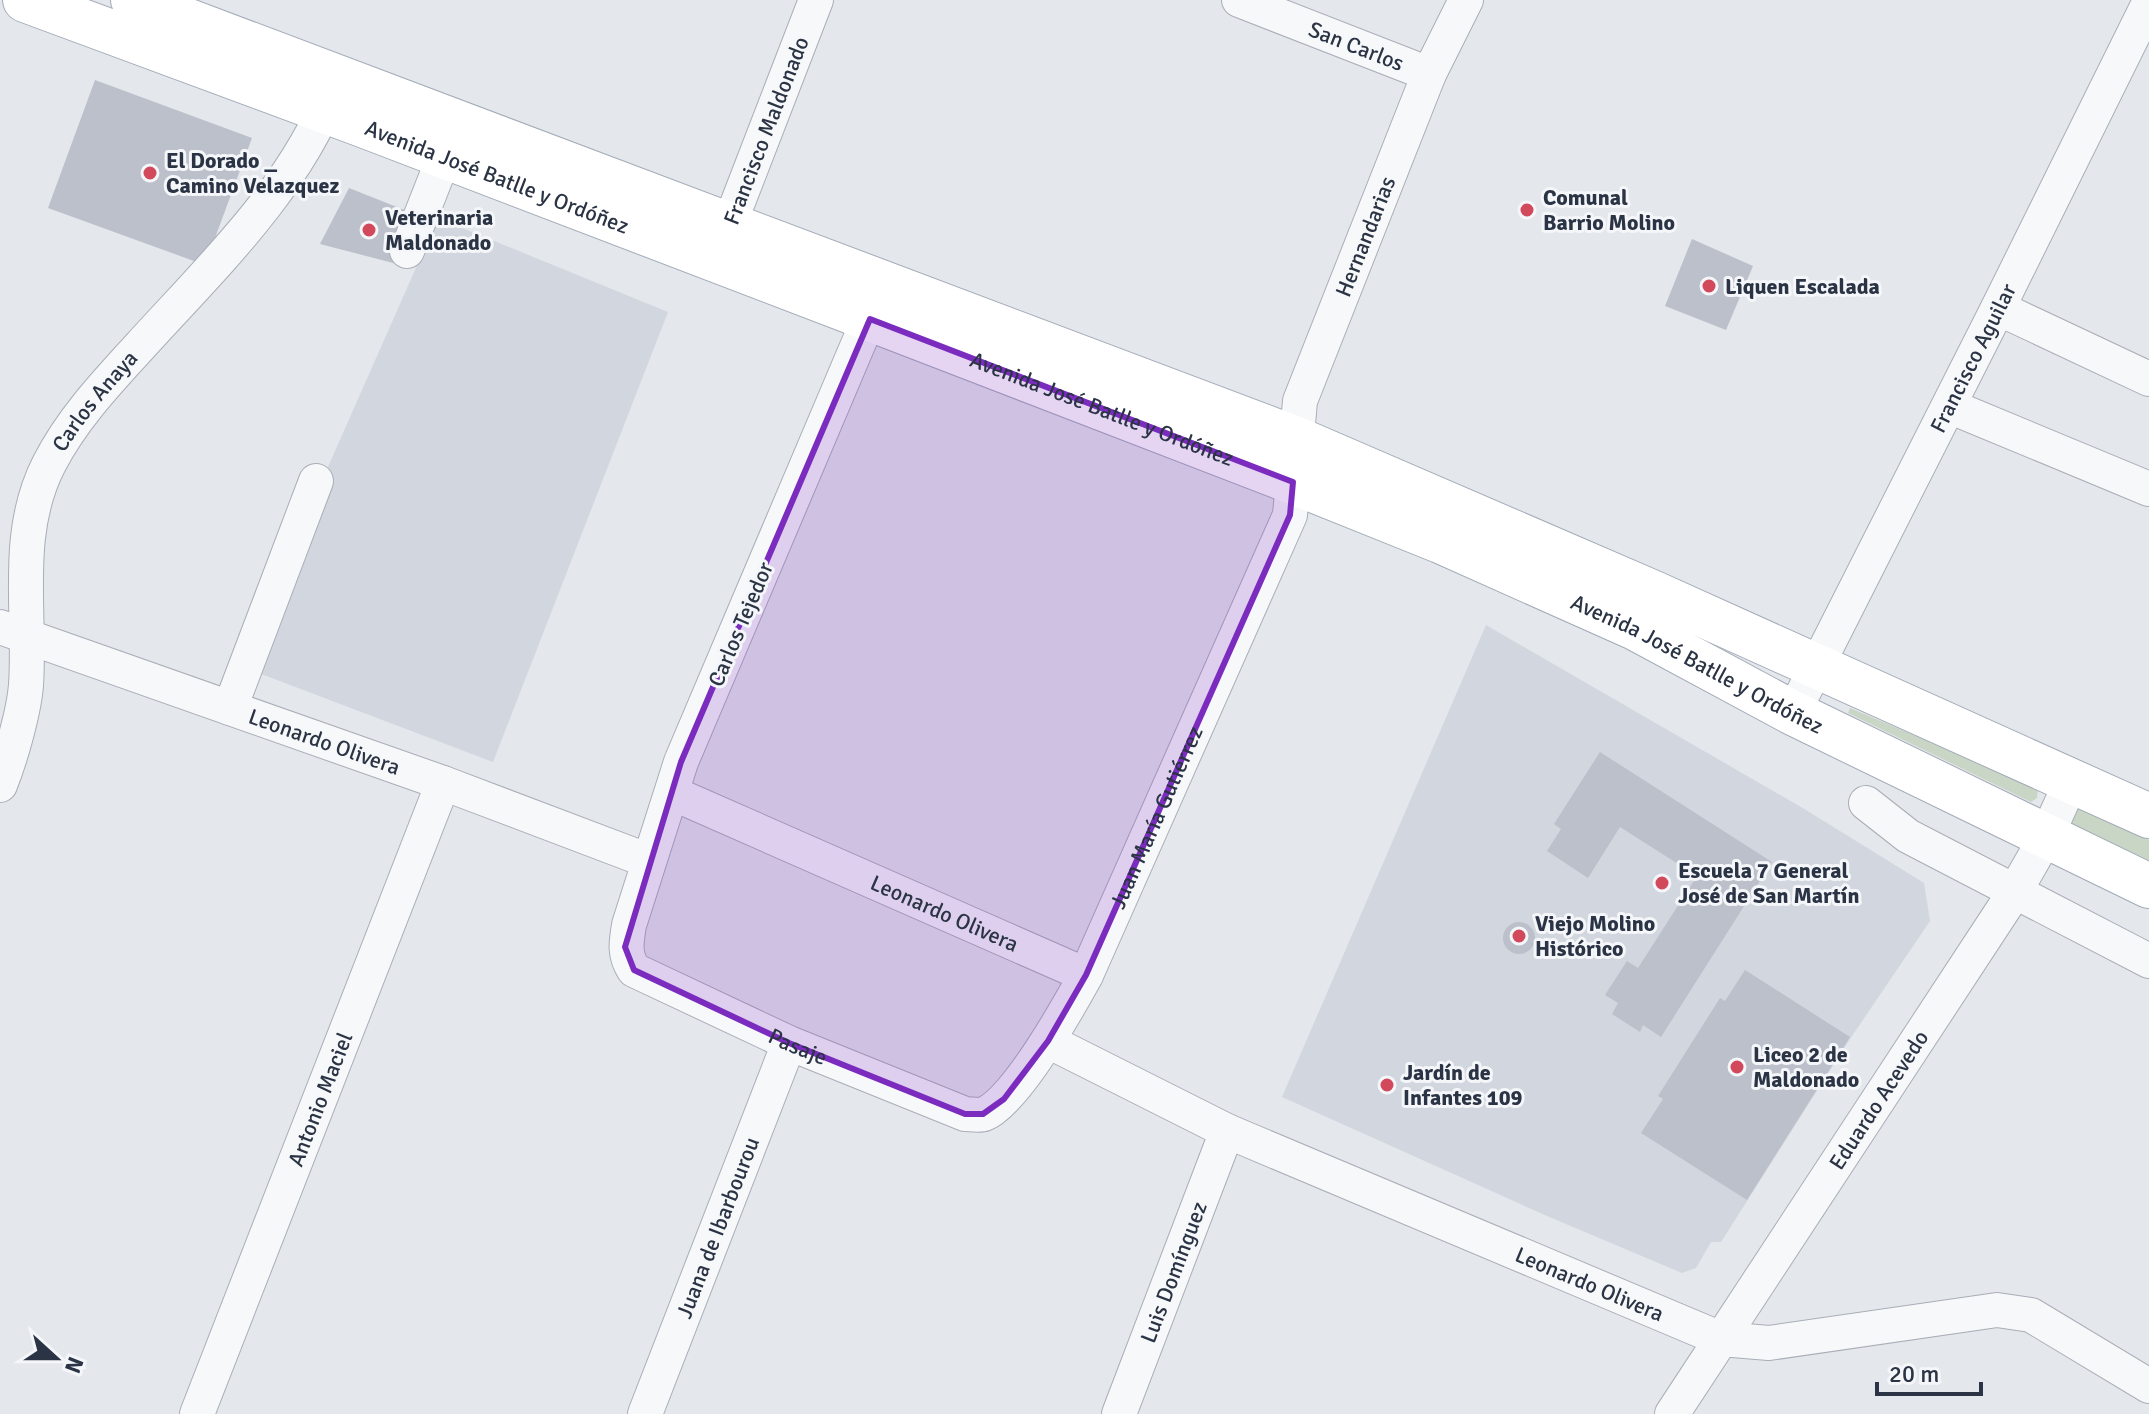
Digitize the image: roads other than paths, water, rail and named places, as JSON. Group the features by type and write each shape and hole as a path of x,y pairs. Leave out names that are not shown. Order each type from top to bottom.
{"main road":[{"name":"Avenida José Batlle y Ordóñez","path":"25,0 170,22"},
{"name":"Avenida José Batlle y Ordóñez","path":"133,0 170,22 331,94 1654,593 2149,816"},
{"name":"Avenida José Batlle y Ordóñez","path":"331,94 444,157 722,244"},
{"name":"Avenida José Batlle y Ordóñez","path":"1295,460 1440,541 1635,628 1793,713 2149,886"}],"street":[{"name":"Francisco Maldonado","path":"722,244 816,0"},
{"name":"San Carlos","path":"1239,0 1429,74"},
{"name":"Hernandarias","path":"1295,460 1300,401 1429,74 1466,0"},
{"name":"Francisco Aguilar","path":"1793,713 2149,3"},
{"name":"Carlos Anaya","path":"0,785 26,688 13,632 30,518 47,467 70,427 241,234 293,166 331,94"},
{"path":"407,251 444,157"},
{"name":"Carlos Tejedor","path":"634,970 625,947 629,925 681,762 877,302"},
{"path":"1998,308 2149,379"},
{"path":"1949,406 2149,489"},
{"name":"Juan María Gutiérrez","path":"965,1114 983,1114 1004,1099 1048,1041 1086,975 1290,515 1295,460"},
{"path":"230,708 316,481"},
{"name":"Leonardo Olivera","path":"13,632 443,783 649,861"},
{"name":"Eduardo Acevedo","path":"1672,1414 2014,893 2046,837 2072,780"},
{"name":"Antonio Maciel","path":"197,1414 443,783"},
{"name":"Leonardo Olivera","path":"672,793 1086,975"},
{"path":"1866,803 1908,836 2149,961"},
{"name":"Pasaje","path":"634,970 789,1043 965,1114"},
{"name":"Leonardo Olivera","path":"1048,1041 1227,1131 1721,1339 1769,1343 1997,1310 2031,1315 2149,1386"},
{"name":"Juana de Ibarbourou","path":"645,1414 789,1043"},
{"name":"Luis Domínguez","path":"1119,1414 1227,1131"}],"place":[{"name":"El Dorado _ Camino Velazquez","path":"150,173"},
{"name":"Comunal Barrio Molino","path":"1527,210"},
{"name":"Veterinaria Maldonado","path":"369,230"},
{"name":"Liquen Escalada","path":"1709,286"},
{"name":"Escuela 7 General José de San Martín","path":"1662,883"},
{"name":"Viejo Molino Histórico","path":"1519,936"},
{"name":"Liceo 2 de Maldonado","path":"1737,1067"},
{"name":"Jardín de Infantes 109","path":"1387,1085"}]}
